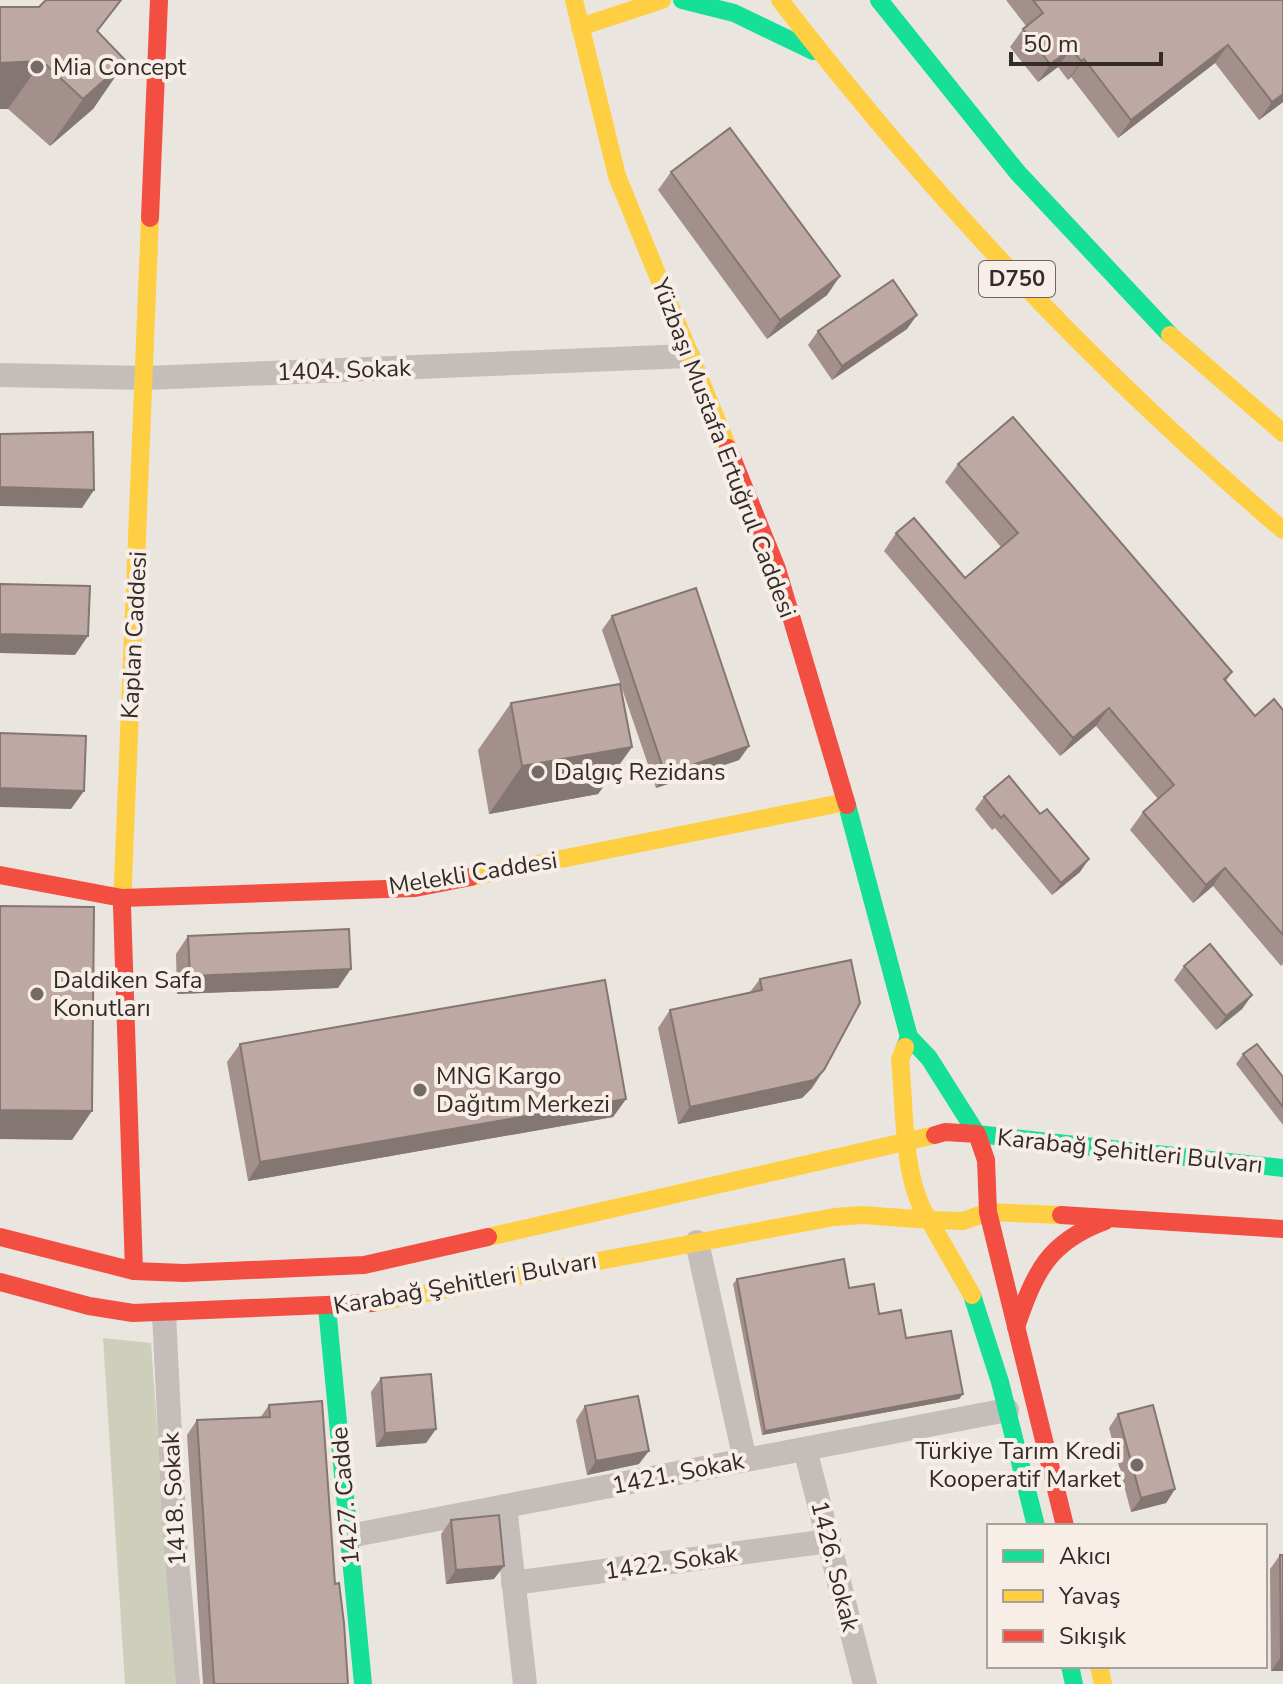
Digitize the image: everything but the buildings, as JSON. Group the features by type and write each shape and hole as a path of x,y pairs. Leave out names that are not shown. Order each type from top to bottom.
{"main road":[{"name":"Kaplan Caddesi","path":"134,1271 122,898 146,378 159,0"},
{"name":"Yüzbaşı Mustafa Ertuğrul Caddesi","path":"574,0 617,176 777,569 846,802 909,1037 900,1060 911,1143"},
{"path":"580,27 662,0"},
{"path":"682,0 715,5 747,16 822,56"},
{"name":"D750","path":"780,0 822,56 951,209 1092,359 1227,484 1283,530"},
{"name":"D750","path":"879,0 975,124 1100,264 1242,401 1283,433"},
{"name":"Melekli Caddesi","path":"0,875 122,898 415,888 846,802"},
{"name":"Yüzbaşı Mustafa Ertuğrul Caddesi","path":"909,1037 928,1052 958,1109 977,1134"},
{"name":"Karabağ Şehitleri Bulvarı","path":"0,1237 134,1271 184,1273 364,1265 911,1143 945,1132 1283,1168"},
{"name":"Karabağ Şehitleri Bulvarı","path":"977,1134 989,1184 988,1212"},
{"path":"911,1143 915,1193 969,1286 1007,1410 1036,1524"},
{"path":"988,1212 1065,1524"},
{"name":"Karabağ Şehitleri Bulvarı","path":"0,1282 109,1310 164,1314 374,1303 834,1217 863,1215 963,1221 988,1212 1119,1217 1283,1229"},
{"path":"1016,1327 1040,1266 1054,1248 1071,1234 1119,1217"},
{"name":"1427. Cadde","path":"327,1307 363,1684"}],"street":[{"name":"1404. Sokak","path":"0,375 146,378 688,356"},
{"path":"697,1242 745,1460"},
{"name":"1418. Sokak","path":"164,1314 175,1538 188,1684"},
{"name":"1421. Sokak","path":"349,1536 1007,1410"},
{"name":"1426. Sokak","path":"805,1449 865,1684"},
{"path":"505,1506 525,1684"},
{"name":"1422. Sokak","path":"513,1583 829,1541"}],"green space":[{"path":"103,1338 151,1343 176,1684 125,1684"}],"traffic: fast":[{"path":"682,0 734,13 813,51"},
{"path":"879,0 1018,173 1170,335"},
{"path":"847,805 909,1037"},
{"path":"905,1047 909,1037 929,1058 977,1134 1283,1168"},
{"path":"972,1295 1000,1382 1036,1524"},
{"path":"327,1307 363,1684"},
{"path":"1070,1668 1074,1684"}],"traffic: slow":[{"path":"574,0 617,176 728,448"},
{"path":"580,27 662,0"},
{"path":"780,0 896,143 1018,278 1147,408 1283,530"},
{"path":"122,906 150,218"},
{"path":"1170,335 1283,433"},
{"path":"471,877 846,802"},
{"path":"905,1047 900,1060 909,1165 920,1204 929,1220 963,1221 988,1212 1061,1215"},
{"path":"488,1237 935,1135"},
{"path":"373,1303 834,1217 863,1215 929,1220 972,1295"},
{"path":"1099,1668 1103,1684"}],"traffic: jam":[{"path":"150,218 159,0"},
{"path":"728,448 777,569 847,805"},
{"path":"0,875 122,898 415,888 471,877"},
{"path":"122,906 134,1271"},
{"path":"935,1135 945,1132 977,1134 986,1160 988,1212 1065,1524"},
{"path":"1061,1215 1283,1229"},
{"path":"1016,1327 1030,1290 1046,1261 1070,1239 1105,1221"},
{"path":"0,1237 134,1271 184,1273 364,1265 488,1237"},
{"path":"0,1282 89,1306 133,1313 373,1303"}],"place":[{"name":"Mia Concept","path":"37,67"},
{"name":"Dalgıç Rezidans","path":"538,772"},
{"name":"Daldiken Safa Konutları","path":"37,994"},
{"name":"MNG Kargo Dağıtım Merkezi","path":"420,1090"},
{"name":"Türkiye Tarım Kredi Kooperatif Market","path":"1137,1465"}]}
